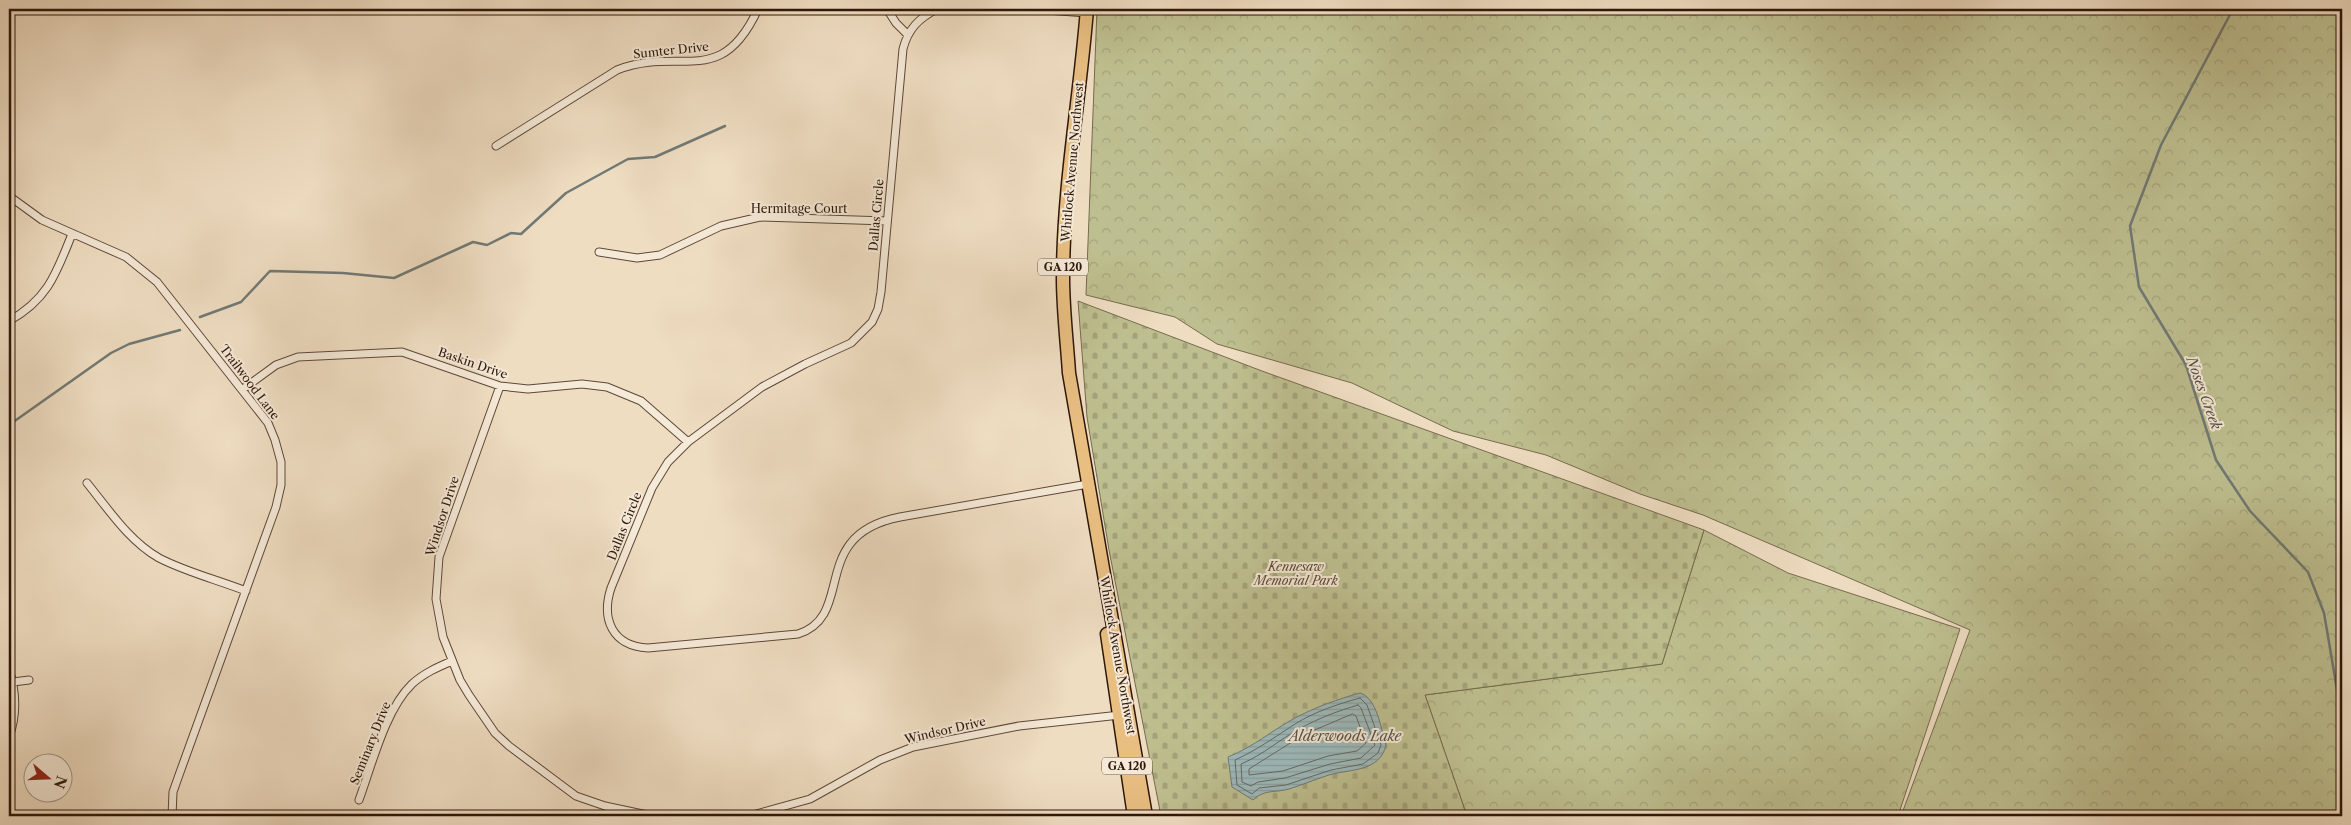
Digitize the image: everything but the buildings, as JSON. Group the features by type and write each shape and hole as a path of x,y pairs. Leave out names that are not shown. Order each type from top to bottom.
{"highway":[{"name":"Whitlock Avenue Northwest","path":"1087,11 1068,186 1063,278 1069,373 1124,715 1134,816"},
{"name":"Whitlock Avenue Northwest","path":"1124,715 1146,816"}],"street":[{"name":"Sumter Drive","path":"496,146 617,70 637,63 694,61 724,54 745,33 758,9"},
{"path":"887,9 896,23 907,34 920,19 937,9"},
{"path":"1034,9 1087,11"},
{"name":"Dallas Circle","path":"907,34 901,63 880,302 876,315 867,330 851,343 775,379 688,442 668,462 657,478 606,604 612,630 622,641 634,646 648,648 791,636 805,632 816,625 828,607 838,566 845,550 856,537 871,526 900,517 1088,484"},
{"name":"Trailwood Lane","path":"9,196 42,220 114,250 148,273 169,296 243,389 272,431 278,450 282,475 276,507 176,783 172,816"},
{"name":"Hermitage Court","path":"600,252 637,258 660,255 721,226 760,217 887,221"},
{"path":"9,321 34,305 49,287 72,234"},
{"name":"Baskin Drive","path":"243,389 264,371 298,357 402,352 500,386 528,388 582,384 607,387 640,401 688,442"},
{"name":"Windsor Drive","path":"500,386 439,557 437,577 438,617 452,661 460,680 481,715 495,733 516,752 576,796 605,806 652,816"},
{"path":"88,483 125,530 152,553 170,563 246,590"},
{"name":"Seminary Drive","path":"360,800 384,732 400,698 421,677 452,661"},
{"path":"9,669 13,682 14,714 9,737"},
{"path":"13,682 29,680"},
{"name":"Windsor Drive","path":"749,816 810,799 880,760 913,747 1019,726 1124,715"}],"green space":[{"path":"1097,9 2342,9 2342,816 1901,816 1970,630 1703,515 1640,494 1546,455 1453,431 1352,383 1217,344 1175,317 1086,295"},
{"name":"Kennesaw Memorial Park","path":"1078,301 1262,371 1704,530 1662,664 1425,695 1467,816 1161,816 1109,550 1087,417"},
{"path":"1704,530 1788,573 1960,629 1898,816 1467,816 1425,695 1662,664"}],"water":[{"name":"Alderwoods Lake","path":"1360,693 1371,701 1374,707 1386,745 1383,754 1378,760 1363,768 1329,775 1289,789 1261,794 1253,800 1232,787 1228,757 1303,714"}],"waterway":[{"name":"Noses Creek","path":"2233,9 2161,145 2130,226 2139,287 2186,365 2216,460 2250,511 2308,572 2324,613 2342,719"},
{"path":"200,317 241,302 270,271 343,273 394,278 473,242 487,245 511,233 521,234 566,193 628,159 655,157 725,126"},
{"path":"9,425 111,353 129,344 180,330"}]}
